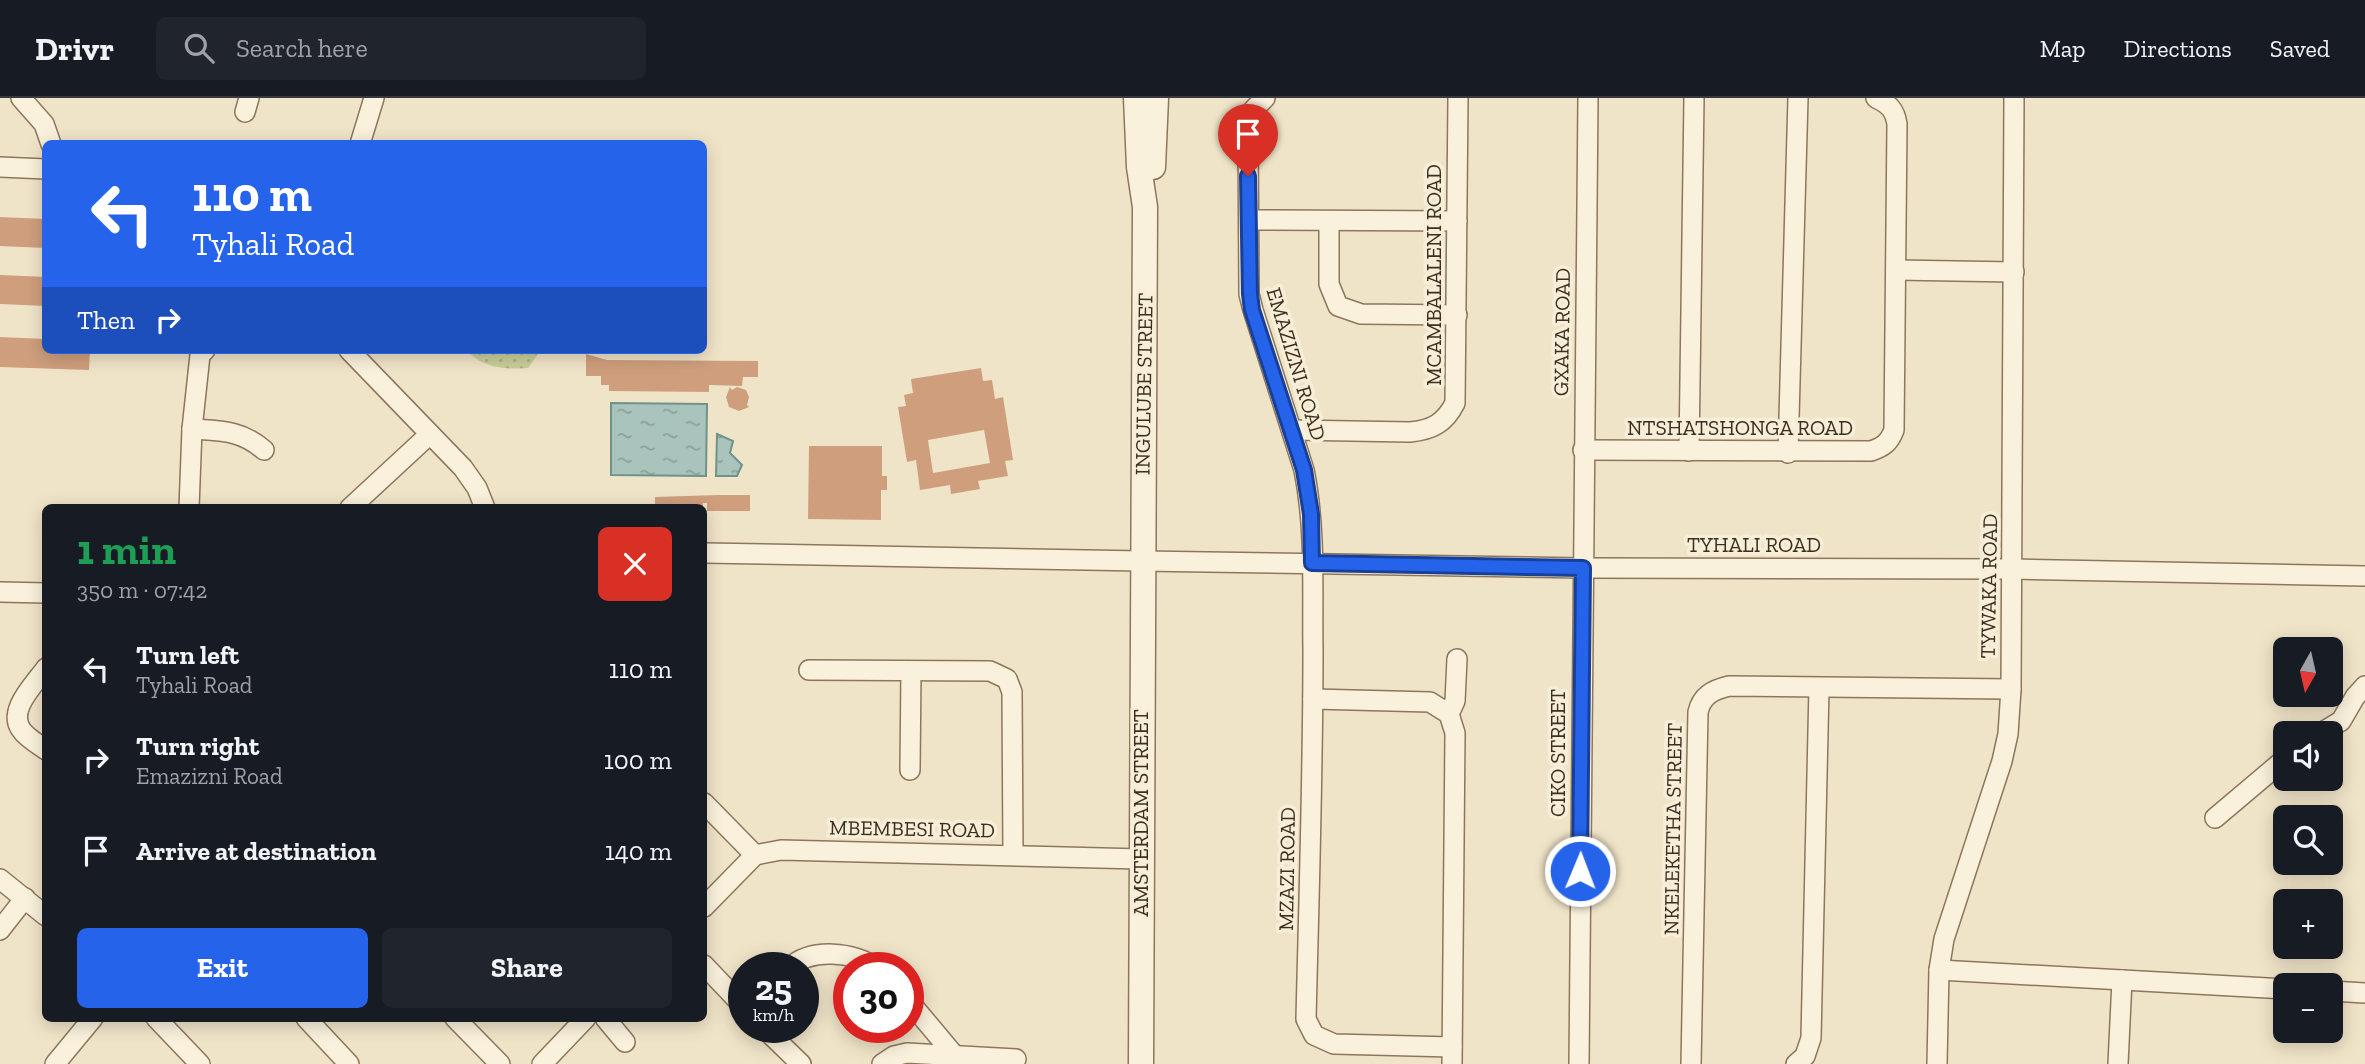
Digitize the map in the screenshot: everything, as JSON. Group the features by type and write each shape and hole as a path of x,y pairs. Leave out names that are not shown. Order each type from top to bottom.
{"street":[{"path":"21,98 44,124 50,140"},
{"path":"361,140 374,98"},
{"name":"INGULUBE STREET","path":"1136,98 1139,167 1145,207 1142,561"},
{"name":"INGULUBE STREET","path":"1145,207 1152,173 1156,98"},
{"name":"EMAZIZNI ROAD","path":"1265,98 1254,109 1248,132 1248,272 1252,310 1292,430 1309,496 1312,563"},
{"name":"MCAMBALALENI ROAD","path":"1292,430 1425,431 1438,425 1449,415 1455,403 1458,98"},
{"name":"GXAKA ROAD","path":"1583,568 1588,98"},
{"path":"1689,451 1693,98"},
{"path":"1788,453 1798,98"},
{"path":"1877,98 1887,103 1896,114 1896,270 2014,272"},
{"name":"TYWAKA ROAD","path":"1937,1064 1939,970 1944,939 2002,761 2008,734 2013,569 2014,98"},
{"path":"0,167 42,169"},
{"path":"1249,220 1457,220"},
{"path":"1329,221 1329,284 1338,306 1361,313 1457,315"},
{"name":"NTSHATSHONGA ROAD","path":"1583,450 1788,453 1871,452 1882,448 1891,439 1894,430 1896,270"},
{"path":"189,504 192,429 201,354"},
{"path":"353,354 463,468 477,488 483,504"},
{"path":"192,429 241,435 252,439 264,450"},
{"path":"354,504 430,434"},
{"name":"TYHALI ROAD","path":"707,553 1583,568 2013,569 2365,576"},
{"name":"AMSTERDAM STREET","path":"1141,1064 1142,561"},
{"name":"MZAZI ROAD","path":"1312,563 1313,699 1306,1019 1314,1035 1334,1044 1452,1055"},
{"name":"CIKO STREET","path":"1578,1064 1583,568"},
{"path":"0,592 42,593"},
{"path":"1449,714 1455,701 1457,659"},
{"path":"809,670 990,671 1007,679 1013,692 1013,854"},
{"path":"910,770 911,671"},
{"path":"42,674 18,709 18,720 22,731 42,747"},
{"name":"NKELEKETHA STREET","path":"1691,1064 1700,705 1704,698 1713,690 1729,686 2011,689"},
{"path":"2341,721 2365,686"},
{"path":"1796,1064 1805,1056 1811,1038 1819,688"},
{"path":"1313,699 1430,702 1449,714 1455,733 1452,1055"},
{"path":"2215,818 2273,769"},
{"path":"707,806 755,855 707,904"},
{"name":"MBEMBESI ROAD","path":"755,855 781,850 811,850 1141,859"},
{"path":"0,879 42,913"},
{"path":"0,930 25,898"},
{"path":"707,968 728,990"},
{"path":"1939,970 2273,988"},
{"path":"2118,1064 2123,980"},
{"path":"2343,992 2365,993"},
{"path":"924,1019 955,1056"},
{"path":"55,1064 90,1022"},
{"path":"160,1022 200,1064"},
{"path":"310,1022 349,1064"},
{"path":"459,1022 500,1064"},
{"path":"542,1064 582,1022"},
{"path":"608,1022 625,1042"},
{"path":"780,1043 802,1064"},
{"path":"882,1064 894,1056 907,1053 1016,1059"}],"green space":[{"path":"471,354 538,354 528,368 512,369 487,364"}],"water":[{"path":"611,403 707,404 706,476 611,475"},
{"path":"717,434 733,441 730,453 742,465 737,476 716,476"}],"building":[{"path":"0,217 42,219 42,248 0,246"},
{"path":"0,275 42,277 42,306 0,304"},
{"path":"0,337 42,339 42,354 90,354 89,370 0,367"},
{"path":"586,354 607,360 758,361 758,377 743,377 742,386 709,385 709,392 609,391 609,385 601,385 601,376 586,376"},
{"path":"981,368 983,381 992,380 995,399 1003,397 1013,460 1005,461 1008,476 978,481 980,489 951,494 950,485 920,490 916,460 907,462 898,407 906,406 904,395 913,393 911,379","holes":["984,430 990,463 933,473 928,440"]},
{"path":"730,387 732,390 737,387 746,390 749,407 739,411 729,407 726,397"},
{"path":"809,446 882,446 882,476 887,476 887,490 881,490 881,520 808,519"},
{"path":"750,495 750,511 707,511 707,503 655,504 655,497"}],"route":[{"path":"1248,176 1248,272 1252,310 1304,470 1311,514 1312,563 1583,568 1580,871"}]}
